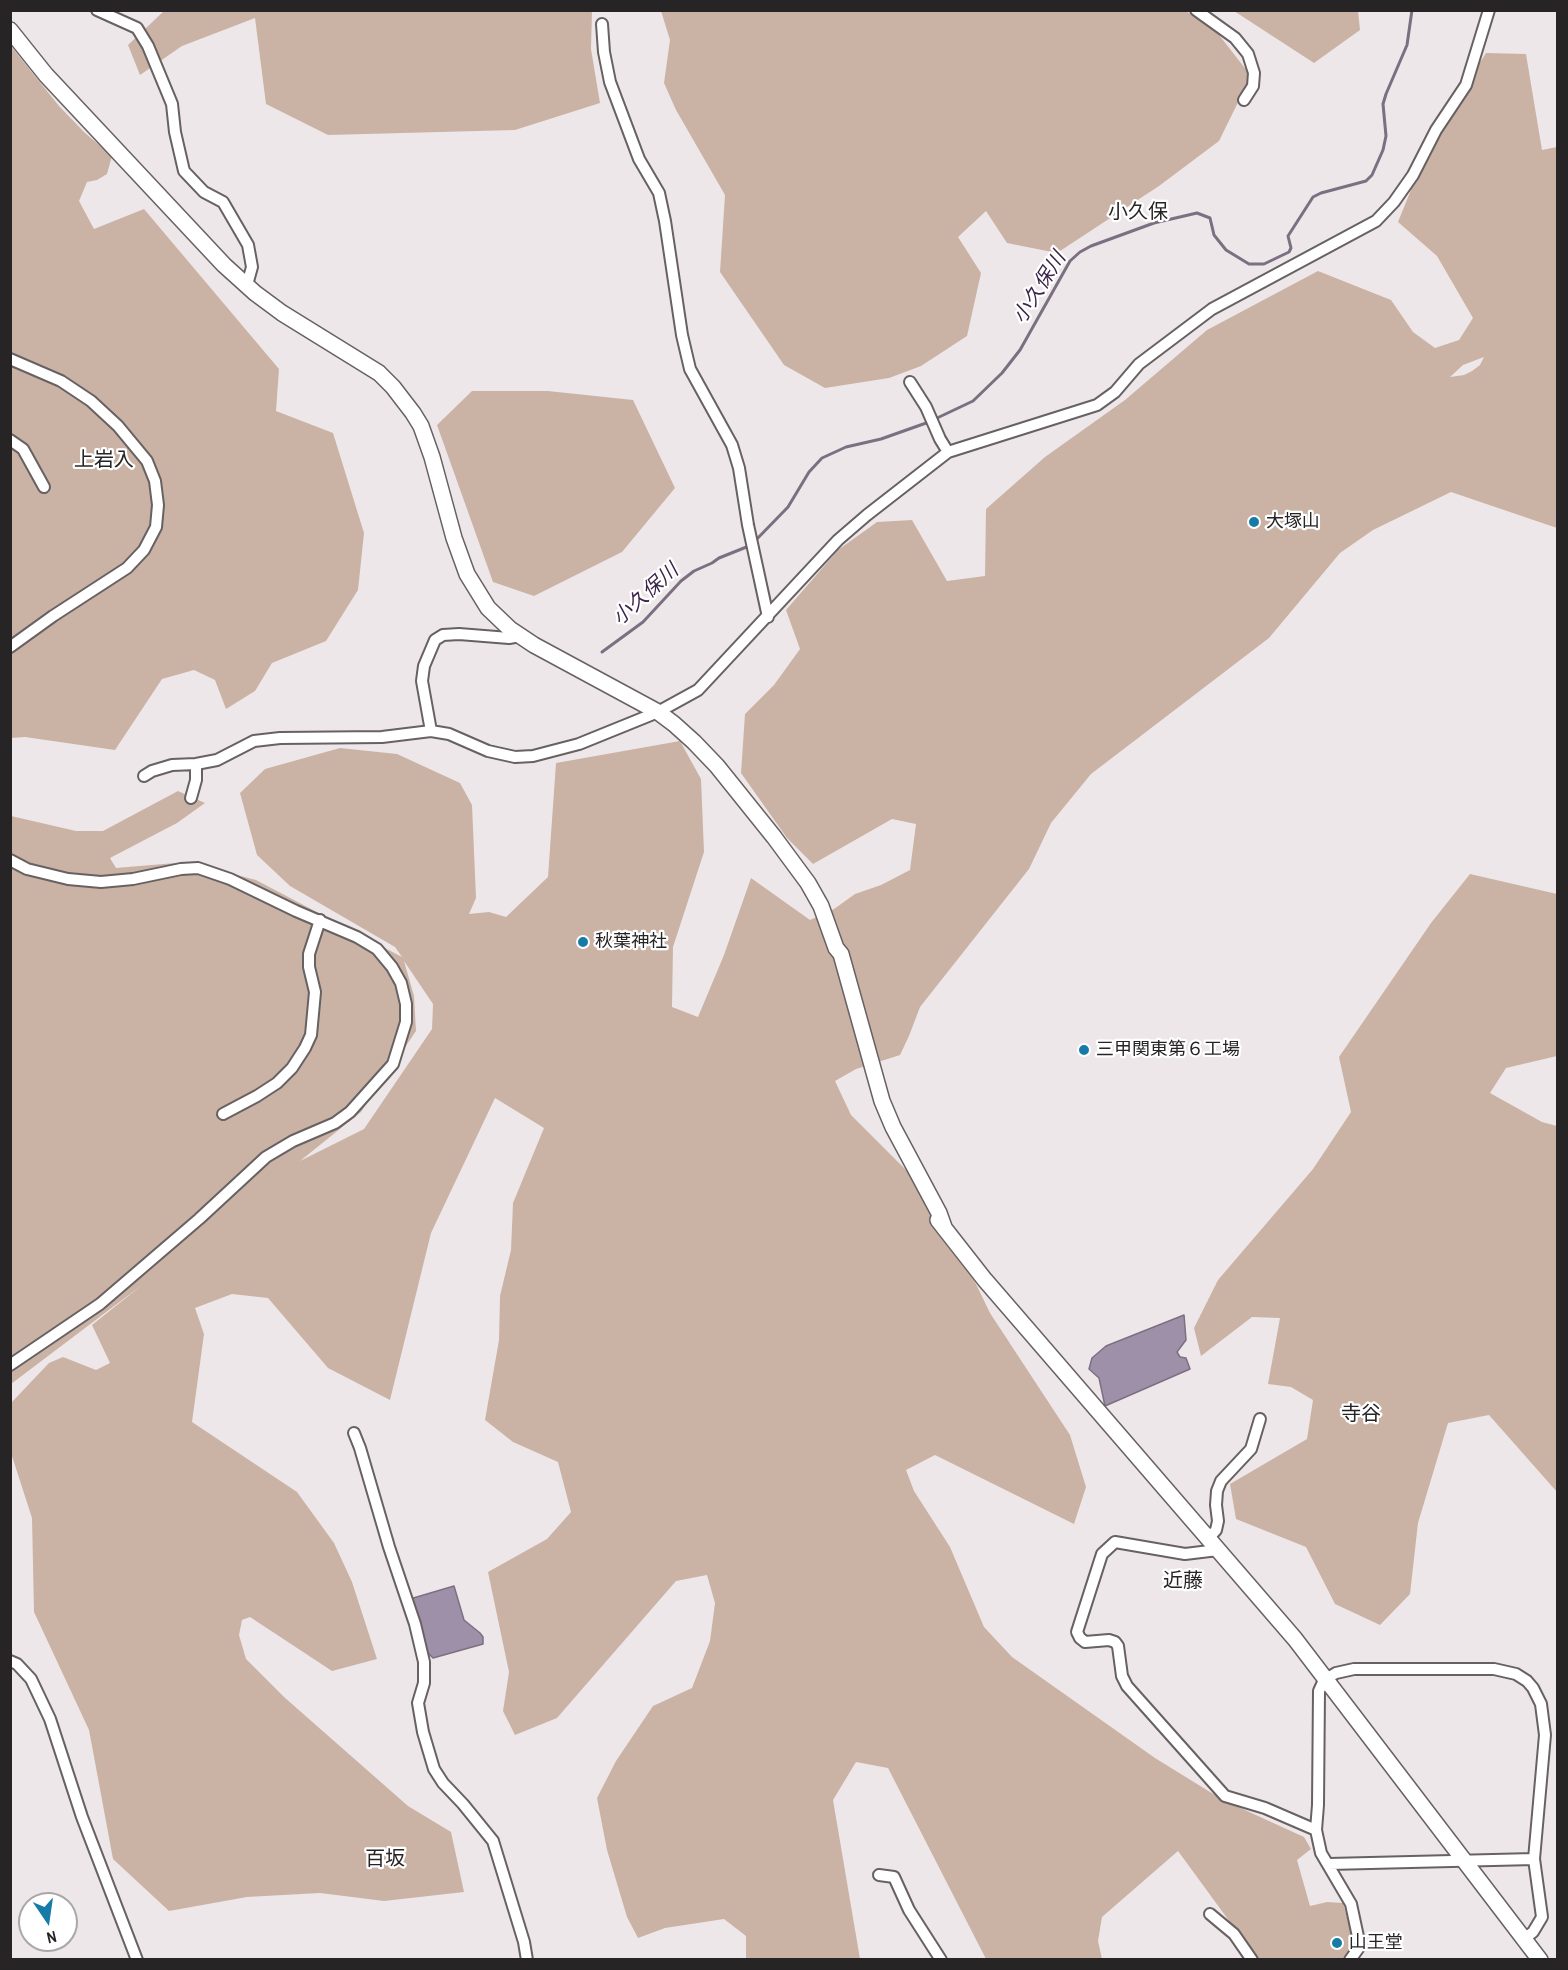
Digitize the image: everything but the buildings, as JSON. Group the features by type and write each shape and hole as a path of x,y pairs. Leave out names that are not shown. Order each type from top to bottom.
{"street":[{"path":"98,10 137,28 148,46 172,104 184,171 204,192 223,202 248,245 252,267 247,285"},
{"path":"1196,10 1235,38 1248,54 1254,73 1253,86 1244,100"},
{"path":"144,776 172,765 218,760 254,741 280,738 382,737 431,731 449,734 488,751 515,757 532,756 579,744 658,712 698,690 838,540 948,452 1097,405 1115,392 1139,364 1212,309 1376,221 1394,202 1413,175 1436,130 1467,85 1489,10"},
{"path":"602,24 604,52 610,82 639,159 659,193 682,335 690,369 732,445 739,468 750,536 768,617"},
{"path":"10,30 46,75 224,264 282,313 379,373 402,397 413,413 427,443 454,538 471,584 488,608 520,636 658,712 694,742 717,766 801,871 821,906 836,948 835,956 864,1073 880,1116 922,1196 985,1280 1295,1639 1324,1680 1540,1959"},
{"path":"10,359 61,381 91,401 118,426 147,461 156,481 158,505 156,528 144,550 127,568 53,615 10,647"},
{"path":"910,382 948,452"},
{"path":"10,440 23,449 44,487"},
{"path":"431,731 422,681 424,666 435,640 444,635 459,634 509,638 520,636"},
{"path":"190,798 196,780 196,764"},
{"path":"10,860 27,869 68,879 101,882 198,868 230,879 357,937 377,949 392,967 401,983 406,1004 406,1022 393,1064 350,1112 335,1123 293,1141 266,1157 191,1226 100,1304 10,1365"},
{"path":"223,1114 277,1083 292,1068 305,1048 311,1035 315,992 309,967 309,954 320,920"},
{"path":"1213,1545 1218,1521 1217,1491 1221,1481 1251,1449 1260,1419"},
{"path":"354,1433 415,1624 424,1662 424,1683 418,1702 423,1732 434,1769 443,1783 493,1841 524,1942 527,1959"},
{"path":"1213,1545 1185,1554 1115,1542 1102,1554 1077,1632 1085,1642 1109,1640 1115,1642 1118,1646 1122,1677 1127,1686 1225,1796 1265,1808 1316,1830"},
{"path":"10,1661 17,1664 31,1679 50,1719 82,1817 137,1959"},
{"path":"1350,1959 1359,1946 1351,1904 1321,1853 1316,1830 1319,1691 1324,1680 1336,1673 1354,1669 1494,1669 1516,1674 1527,1682 1540,1704 1545,1735 1534,1859 1542,1917 1533,1932 1525,1938"},
{"path":"1329,1864 1534,1859"},
{"path":"879,1875 894,1877 909,1910 941,1959"},
{"path":"1210,1914 1234,1934 1252,1959"}],"shaded area":[{"path":"164,11 592,11 591,49 600,103 515,130 328,135 266,104 255,18 182,46 140,75 128,45"},
{"path":"661,11 1186,11 1216,31 1251,76 1219,141 1159,186 1057,253 1007,243 986,211 958,237 981,273 967,336 921,366 889,378 825,388 784,365 720,272 725,195 676,110 664,83 670,40"},
{"path":"1234,11 1358,11 1360,30 1314,63"},
{"path":"10,45 59,106 112,156 107,174 97,180 87,182 79,201 94,229 144,209 279,369 276,411 333,433 364,533 358,590 326,641 272,663 255,691 226,709 215,680 194,670 162,679 115,750 25,737 11,738"},
{"path":"1486,53 1526,54 1542,150 1557,147 1557,528 1451,492 1373,530 1340,553 1269,638 1091,774 1051,823 1029,869 920,1007 900,1055 856,1069 835,1081 851,1115 935,1199 990,1313 1070,1435 1086,1487 1074,1524 935,1455 906,1470 914,1491 950,1547 984,1627 1012,1657 1155,1758 1223,1800 1304,1837 1311,1849 1297,1860 1310,1906 1327,1902 1343,1903 1354,1943 1349,1954 1343,1959 1257,1959 1178,1851 1102,1917 1098,1941 1102,1959 986,1959 888,1768 856,1762 833,1800 860,1959 746,1959 746,1936 724,1919 665,1928 638,1938 627,1917 607,1850 597,1798 616,1761 653,1706 692,1688 710,1641 715,1603 707,1575 676,1581 557,1718 515,1735 503,1711 509,1672 488,1572 547,1539 571,1512 558,1462 513,1442 485,1420 499,1340 500,1296 511,1250 513,1203 544,1128 495,1098 431,1233 390,1400 328,1368 268,1298 232,1294 195,1308 204,1334 192,1422 297,1492 334,1543 352,1582 377,1659 332,1671 250,1617 242,1620 239,1635 246,1659 284,1697 408,1806 451,1832 464,1892 384,1901 320,1893 247,1897 169,1911 113,1859 89,1730 34,1612 32,1518 11,1453 11,1403 49,1363 63,1357 96,1370 110,1363 92,1325 142,1285 11,1384 11,816 76,831 103,831 178,791 205,803 177,823 110,858 116,868 187,862 256,880 402,957 395,947 290,886 257,855 240,793 265,769 340,748 397,754 460,783 472,805 476,898 469,914 489,912 506,917 548,877 556,763 680,741 701,779 704,852 673,947 672,1007 698,1017 724,955 751,878 810,920 834,909 855,894 881,885 910,870 916,824 892,819 813,864 787,838 741,773 745,714 774,685 800,649 786,610 838,550 877,522 912,520 947,581 985,576 986,509 1045,457 1125,400 1207,330 1318,271 1391,300 1413,332 1435,348 1459,340 1473,318 1437,256 1398,222 1432,138","holes":["1484,357 1480,365 1472,371 1450,377 1463,365","404,961 433,1004 432,1029 364,1129 300,1161 361,1112 416,1031 414,996"]},
{"path":"472,391 548,391 633,400 675,488 622,552 534,596 493,582 437,425"},
{"path":"1470,874 1557,894 1557,1056 1506,1068 1490,1093 1542,1122 1557,1126 1557,1492 1489,1415 1448,1423 1418,1523 1410,1594 1380,1625 1335,1604 1306,1547 1236,1519 1230,1484 1307,1439 1313,1400 1291,1387 1268,1384 1280,1318 1252,1317 1201,1356 1194,1328 1218,1280 1313,1169 1351,1112 1339,1057 1431,923"},
{"path":"1184,1315 1186,1340 1177,1352 1180,1357 1186,1358 1190,1369 1105,1406 1099,1378 1089,1369 1092,1358 1106,1346"},
{"path":"454,1586 464,1620 480,1633 483,1637 483,1644 433,1658 427,1652 410,1599"}],"waterway":[{"name":"小久保川","path":"935,419 973,401 1002,373 1020,350 1070,261 1091,246 1154,223 1197,213 1210,218 1214,235 1226,250 1249,264 1264,264 1289,252 1291,248 1288,236 1313,197 1366,181 1372,175 1383,150 1386,136 1383,104 1407,45 1412,10"},
{"name":"小久保川","path":"754,542 788,507 809,472 822,458 846,447 881,439 929,422"},
{"name":"小久保川","path":"602,652 643,622 681,581 694,571 749,546"}],"place":[{"name":"大塚山","path":"1254,522"},
{"name":"秋葉神社","path":"583,942"},
{"name":"三甲関東第６工場","path":"1084,1050"},
{"name":"山王堂","path":"1337,1943"}],"district":[{"name":"小久保","path":"1138,213"},
{"name":"上岩入","path":"104,461"},
{"name":"寺谷","path":"1361,1415"},
{"name":"近藤","path":"1183,1582"},
{"name":"百坂","path":"385,1860"}]}
